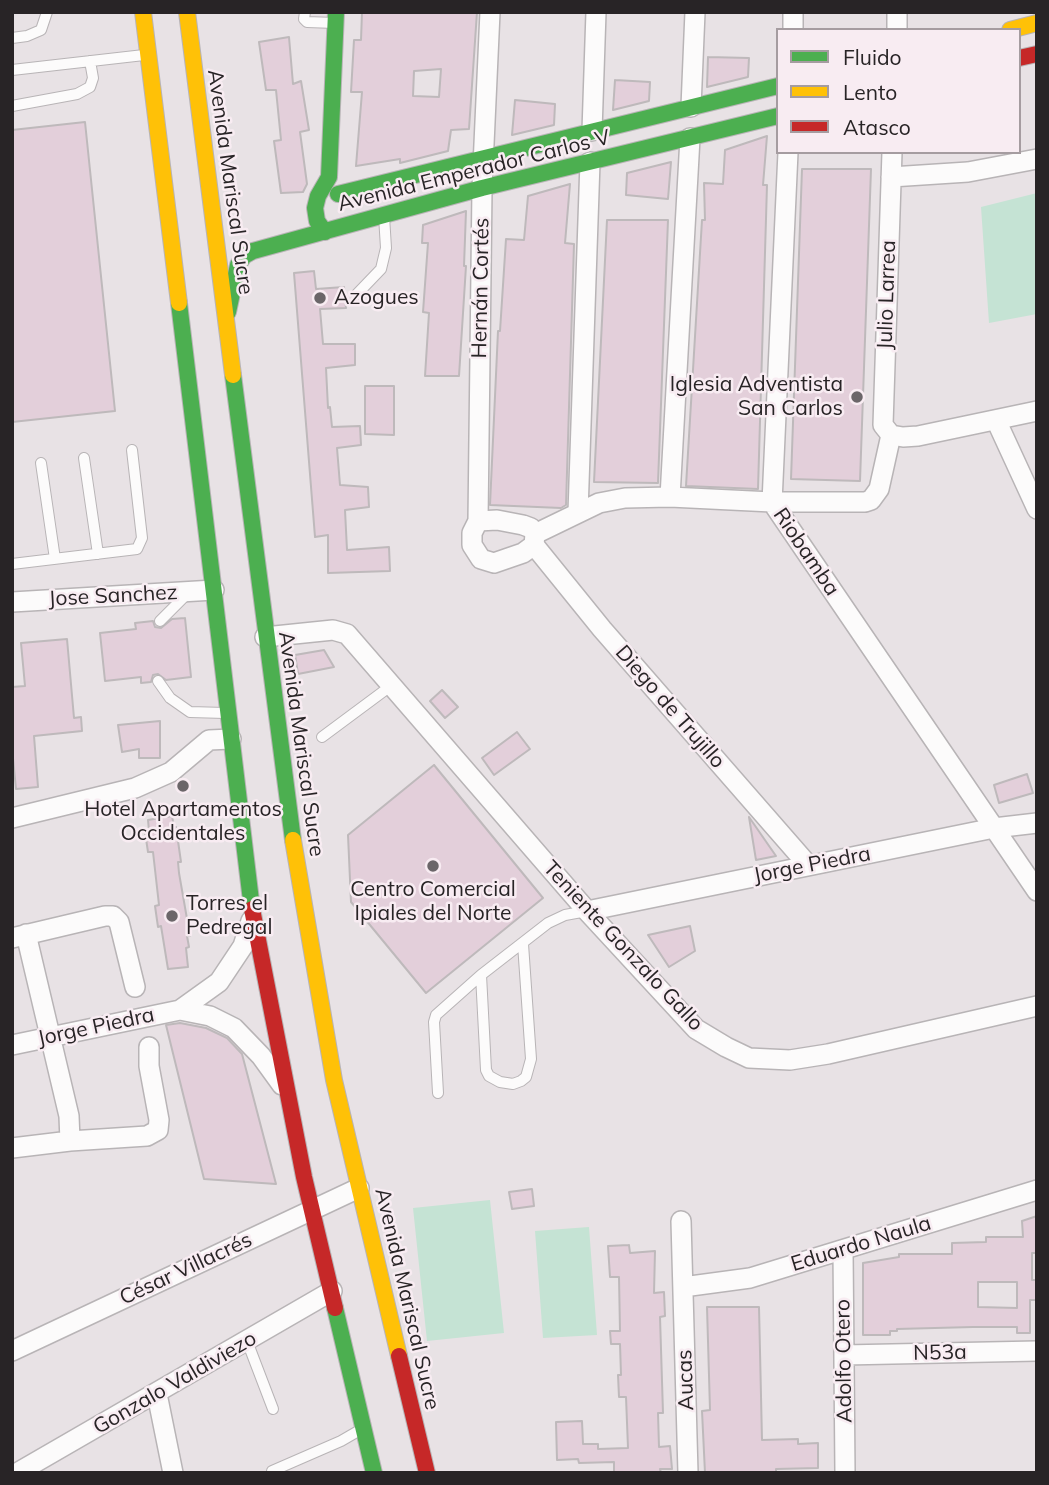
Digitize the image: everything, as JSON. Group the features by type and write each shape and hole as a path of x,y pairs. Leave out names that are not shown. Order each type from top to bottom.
{"main road":[{"path":"142,12 253,915 312,1211 374,1473"},
{"name":"Avenida Mariscal Sucre","path":"187,12 295,859 334,1080 427,1473"},
{"path":"329,177 342,206 332,230 317,221 315,208 318,196 329,177 336,18"},
{"path":"1018,28 1037,23"},
{"name":"Avenida Emperador Carlos V","path":"338,194 776,86"},
{"name":"Avenida Emperador Carlos V","path":"227,317 238,265 244,256 253,251 482,188 776,116"}],"street":[{"name":"Hernán Cortés","path":"478,521 482,188 490,12"},
{"path":"592,131 596,12"},
{"path":"691,107 695,12"},
{"path":"670,497 690,138"},
{"name":"Riobamba","path":"788,154 772,502 1037,891"},
{"name":"Julio Larrea","path":"891,435 883,425 892,154"},
{"path":"891,177 968,172 1037,159"},
{"path":"578,512 590,162"},
{"path":"535,540 531,528 497,520 478,521 472,533 472,545 481,559 494,564 523,553 535,540 578,512 599,503 625,498 859,503 871,500 879,489 891,435 918,436 1037,411"},
{"path":"996,420 1037,509"},
{"name":"Diego de Trujillo","path":"535,540 602,629 808,865"},
{"name":"Jose Sanchez","path":"12,602 214,590"},
{"name":"Teniente Gonzalo Gallo","path":"265,637 333,630 347,634 587,911 696,1028 749,1058 790,1060 828,1054 1037,1006"},
{"path":"12,818 135,788 171,772 209,740 231,739"},
{"name":"Jorge Piedra","path":"587,911 994,828 1037,823"},
{"name":"Jorge Piedra","path":"180,1010 219,982 228,971 243,946 253,915"},
{"path":"70,1141 69,1116 51,1036 19,936 113,916 119,922 135,987"},
{"name":"Jorge Piedra","path":"12,1045 180,1010 210,1016 234,1028 261,1056 288,1093"},
{"path":"12,1148 147,1136 158,1130 149,1047"},
{"name":"César Villacrés","path":"12,1351 359,1188"},
{"name":"Eduardo Naula","path":"683,1287 750,1278 1037,1190"},
{"name":"Aucas","path":"681,1221 688,1473"},
{"name":"Adolfo Otero","path":"843,1250 845,1473"},
{"name":"Gonzalo Valdiviezo","path":"17,1473 332,1291"},
{"name":"N53a","path":"844,1355 1037,1350"},
{"path":"157,1394 173,1473"}],"lane":[{"path":"12,38 41,30 47,12"},
{"path":"305,12 304,19 307,22 336,18"},
{"path":"14,66 147,55"},
{"path":"12,106 77,94 90,87 93,78 90,61"},
{"path":"357,294 381,269 386,248 384,215"},
{"path":"12,564 136,549 141,542 132,450"},
{"path":"83,458 98,554"},
{"path":"41,463 55,559"},
{"path":"160,621 190,592"},
{"path":"158,681 170,698 190,712 228,713"},
{"path":"322,737 392,685"},
{"path":"438,1093 434,1022 436,1015 481,975 548,923 565,915 587,911"},
{"path":"481,975 486,1070 489,1076 500,1082 521,1082 526,1077 531,1059 523,944"},
{"path":"247,1341 274,1409"},
{"path":"271,1471 341,1441 364,1428"}],"green space":[{"path":"1037,193 1037,314 989,323 981,207"},
{"path":"490,1200 504,1333 427,1341 413,1208"},
{"path":"589,1227 597,1335 543,1338 535,1231"}],"building":[{"path":"362,12 477,12 469,129 451,130 448,151 400,163 400,159 356,166 362,92 351,92 354,40 361,40","holes":["441,69 439,97 413,96 414,71"]},
{"path":"289,37 293,84 301,81 309,130 300,132 307,184 303,192 281,193 274,141 281,140 276,90 266,90 259,42"},
{"path":"708,57 749,58 748,77 707,87"},
{"path":"615,80 650,82 649,101 613,110"},
{"path":"515,100 555,104 554,125 512,135"},
{"path":"85,122 115,411 12,422 12,130"},
{"path":"767,136 763,185 767,185 758,489 686,486 702,220 705,220 704,183 723,184 725,150"},
{"path":"671,162 668,199 626,195 627,173"},
{"path":"802,169 871,169 860,481 791,479"},
{"path":"570,184 565,243 574,244 566,505 561,508 490,505 498,331 506,239 524,240 528,196"},
{"path":"466,211 466,266 459,376 425,376 429,313 423,312 428,243 422,243 423,225"},
{"path":"607,220 668,220 658,483 594,482"},
{"path":"314,271 316,289 344,287 346,308 320,309 323,344 355,344 355,365 326,368 332,427 360,426 361,445 337,448 340,485 368,487 369,507 345,510 347,550 389,547 390,571 328,573 328,535 315,537 294,273"},
{"path":"365,386 394,386 394,435 365,434"},
{"path":"185,618 191,677 166,680 158,674 153,675 151,682 141,683 141,677 105,681 100,633 136,629 135,623 153,621 155,627 161,628 172,619"},
{"path":"67,639 74,718 81,717 82,731 34,736 38,787 16,789 12,748 12,687 25,686 21,643"},
{"path":"324,650 334,667 298,674 295,655"},
{"path":"442,690 458,707 445,718 430,701"},
{"path":"160,721 160,758 139,758 139,749 122,752 118,725"},
{"path":"517,732 530,749 494,775 482,758"},
{"name":"Centro Comercial Ipiales del Norte","path":"434,765 543,898 426,993 351,902 348,835"},
{"path":"1027,774 1033,793 999,803 994,785"},
{"path":"172,816 176,827 181,862 178,862 179,873 190,936 187,936 189,947 186,948 188,967 168,969 155,906 159,905 153,852 148,852 145,832 149,831 148,820"},
{"path":"749,817 776,856 756,860"},
{"path":"690,926 695,951 669,967 648,935"},
{"path":"180,1023 206,1028 227,1038 242,1054 276,1184 204,1179 166,1025"},
{"path":"532,1189 534,1206 512,1209 509,1192"},
{"path":"1037,1216 1037,1253 1032,1253 1032,1280 1037,1280 1037,1300 1030,1300 1030,1333 1017,1333 1017,1327 973,1327 897,1329 890,1331 890,1335 863,1335 863,1263 899,1257 899,1254 952,1254 952,1243 986,1242 986,1237 1023,1237 1022,1221","holes":["978,1282 1017,1282 1017,1308 978,1307"]},
{"path":"629,1245 630,1253 655,1251 654,1293 664,1292 665,1316 660,1317 663,1413 658,1413 659,1447 670,1446 672,1469 660,1469 661,1473 614,1473 614,1462 579,1463 578,1459 557,1460 556,1422 582,1421 583,1444 598,1444 598,1449 628,1448 626,1397 619,1397 620,1344 611,1344 610,1331 620,1331 619,1277 610,1277 608,1246"},
{"path":"707,1307 759,1307 762,1440 798,1439 798,1444 818,1443 818,1468 776,1469 776,1473 705,1473 702,1411 710,1410"}],"traffic: fast":[{"path":"325,232 317,221 315,208 318,196 329,177 336,12"},
{"path":"338,194 776,86"},
{"path":"228,312 238,265 244,256 253,251 482,188 776,116"},
{"path":"179,303 252,909"},
{"path":"233,375 293,840"},
{"path":"335,1308 374,1473"}],"traffic: slow":[{"path":"143,12 179,303"},
{"path":"187,12 233,375"},
{"path":"1018,28 1037,23"},
{"path":"293,840 334,1080 399,1356"}],"traffic: jam":[{"path":"1021,58 1037,54"},
{"path":"252,909 304,1177 335,1308"},
{"path":"399,1356 427,1473"}],"place":[{"name":"Azogues","path":"320,298"},
{"name":"Iglesia Adventista San Carlos","path":"857,397"},
{"name":"Hotel Apartamentos Occidentales","path":"183,786"},
{"name":"Centro Comercial Ipiales del Norte","path":"433,866"},
{"name":"Torres el Pedregal","path":"172,916"}]}
